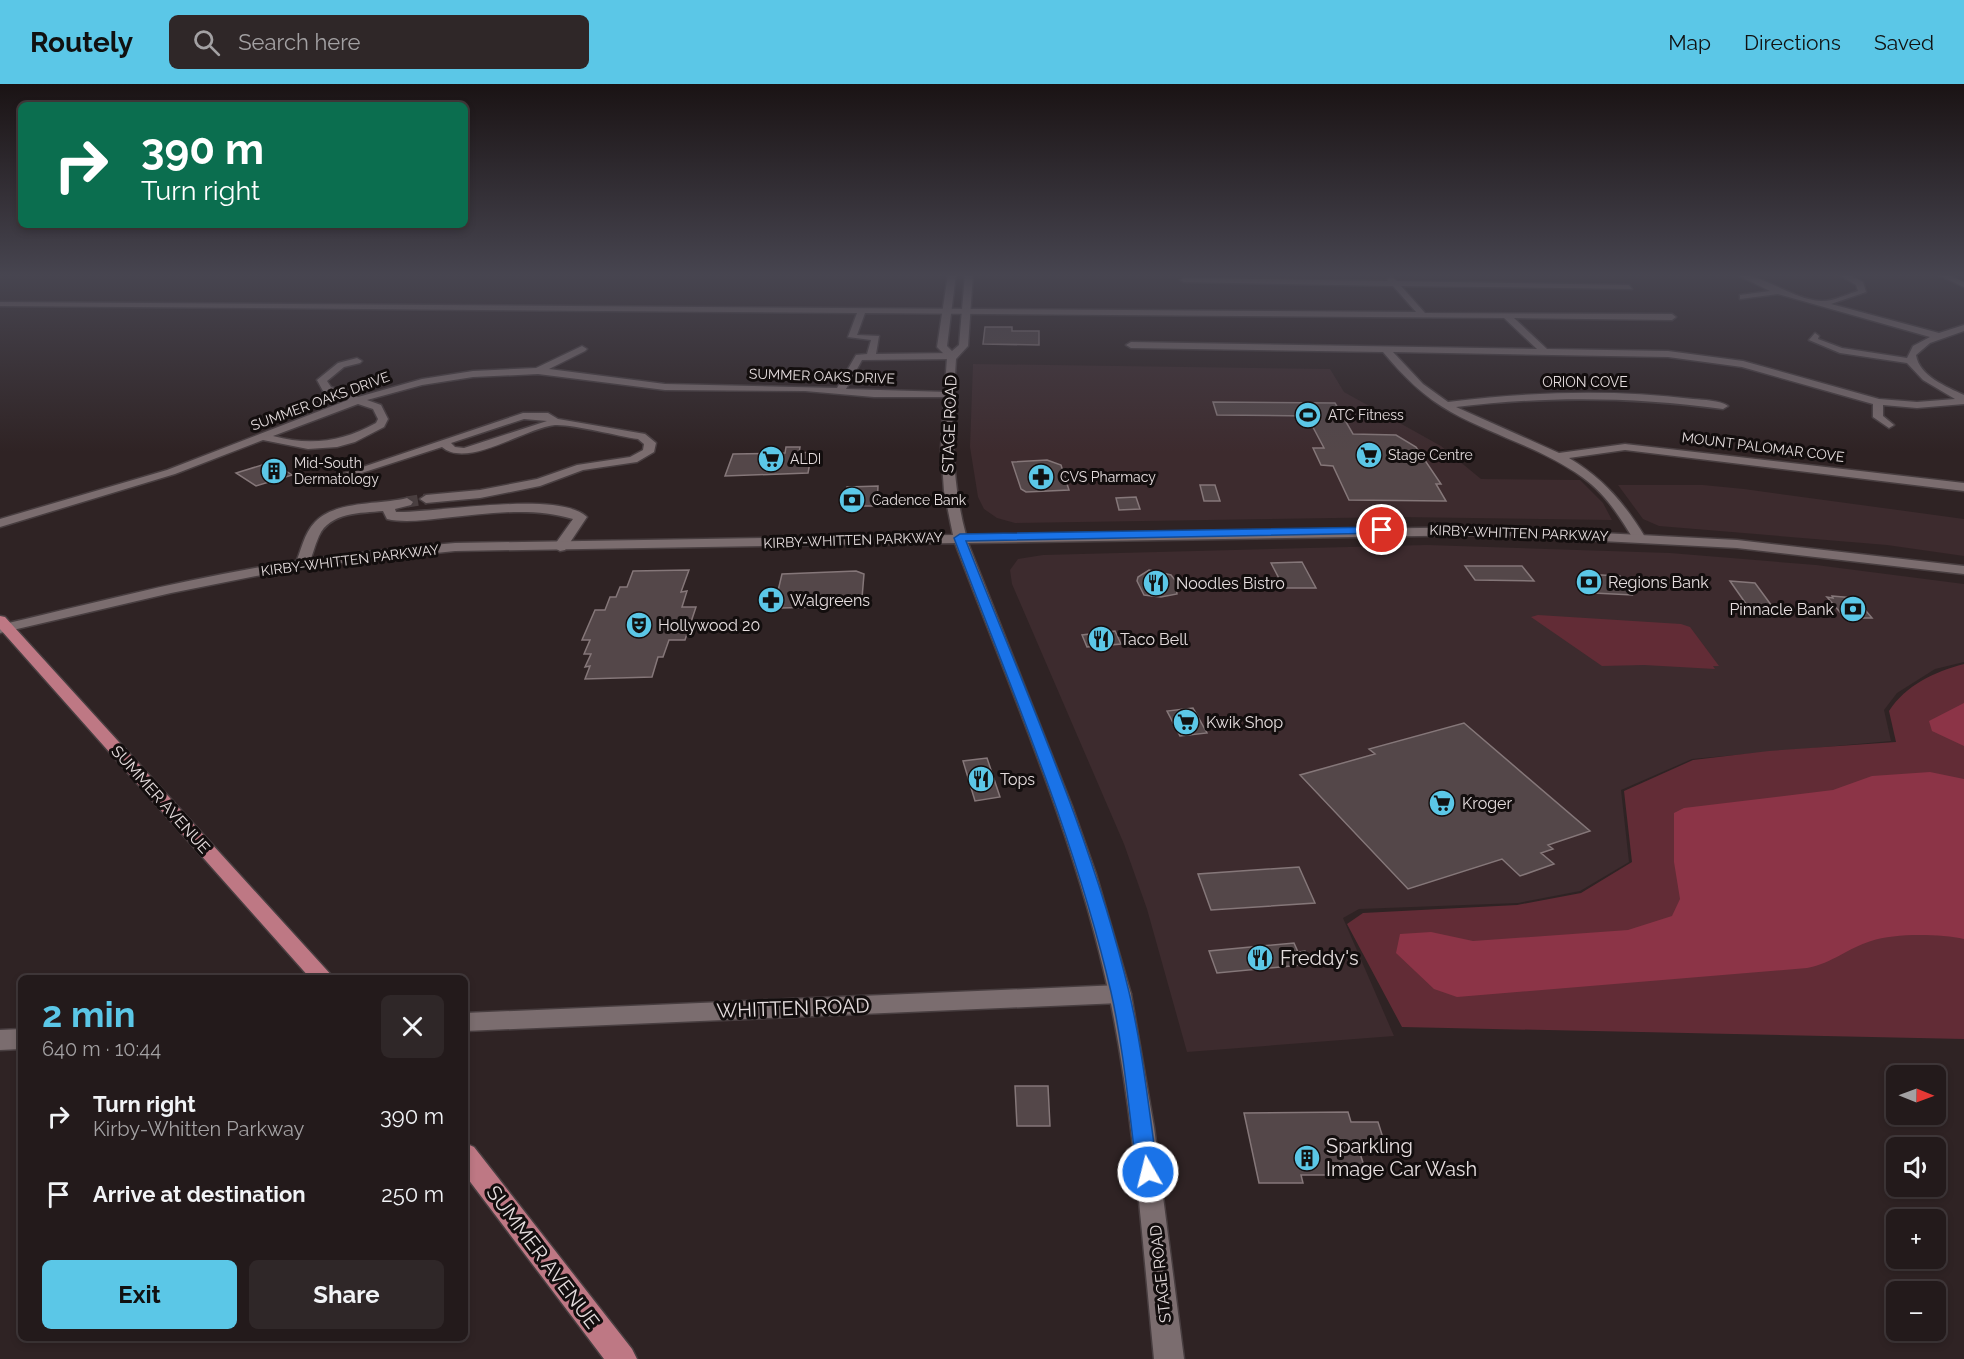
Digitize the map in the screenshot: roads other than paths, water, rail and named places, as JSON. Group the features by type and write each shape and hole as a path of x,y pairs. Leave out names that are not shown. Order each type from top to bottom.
{"main road":[{"name":"SUMMER AVENUE","path":"2,625 320,975"},
{"name":"SUMMER AVENUE","path":"468,1159 622,1359"}],"street":[{"path":"854,334 852,338 876,338 871,357"},
{"name":"STAGE ROAD","path":"943,334 942,347 952,356"},
{"name":"STAGE ROAD","path":"963,334 963,346 952,356 948,395 946,474 960,538 1067,817 1086,874 1120,994 1121,1013 1143,1138 1169,1359"},
{"path":"1525,334 1544,351"},
{"path":"1929,334 1942,337"},
{"path":"1911,361 1916,348 1951,334"},
{"path":"1815,336 1813,340 1832,348 1911,361 1925,377 1964,400"},
{"path":"1131,345 1668,354 1729,359 1878,402 1917,405 1964,400"},
{"path":"538,371 582,349"},
{"path":"1387,351 1431,396 1559,456 1609,494 1639,537"},
{"path":"840,391 847,381 856,358 952,356"},
{"path":"262,437 295,446 317,447 341,442 380,425 383,420 377,407 327,389 322,384 322,380 333,370 357,361"},
{"name":"SUMMER OAKS DRIVE","path":"0,523 171,472 358,400 440,379 486,373 538,371 665,387 948,395"},
{"name":"ORION COVE","path":"1446,405 1540,395 1584,393 1638,396 1723,406"},
{"path":"1878,402 1878,417 1889,425"},
{"path":"342,476 523,416 548,416 555,422 641,436 650,442 648,452 633,460 581,467 540,482 480,494 426,499"},
{"name":"MOUNT PALOMAR COVE","path":"1559,456 1625,447 1964,487"},
{"path":"302,565 318,527 324,521 365,509 388,507 407,502"},
{"path":"388,507 391,516 409,517 513,508 549,509 581,517 560,547"},
{"name":"KIRBY-WHITTEN PARKWAY","path":"2,625 205,582 302,565 455,547 560,547 1403,530 1639,537 1817,552 1964,570"},
{"name":"WHITTEN ROAD","path":"468,1022 1120,994"},
{"path":"0,1040 18,1039"}],"tunnel":[{"path":"407,502 426,499"}],"place":[{"name":"ATC Fitness","path":"1308,415"},
{"name":"Stage Centre","path":"1369,455"},
{"name":"ALDI","path":"771,459"},
{"name":"Mid-South Dermatology","path":"274,471"},
{"name":"CVS Pharmacy","path":"1041,477"},
{"name":"Cadence Bank","path":"852,500"},
{"name":"Regions Bank","path":"1589,582"},
{"name":"Noodles Bistro","path":"1156,583"},
{"name":"Walgreens","path":"771,600"},
{"name":"Pinnacle Bank","path":"1853,609"},
{"name":"Hollywood 20","path":"639,625"},
{"name":"Taco Bell","path":"1101,639"},
{"name":"Kwik Shop","path":"1186,722"},
{"name":"Tops","path":"981,779"},
{"name":"Kroger","path":"1442,803"},
{"name":"Freddy's","path":"1260,958"},
{"name":"Sparkling Image Car Wash","path":"1307,1158"}]}
